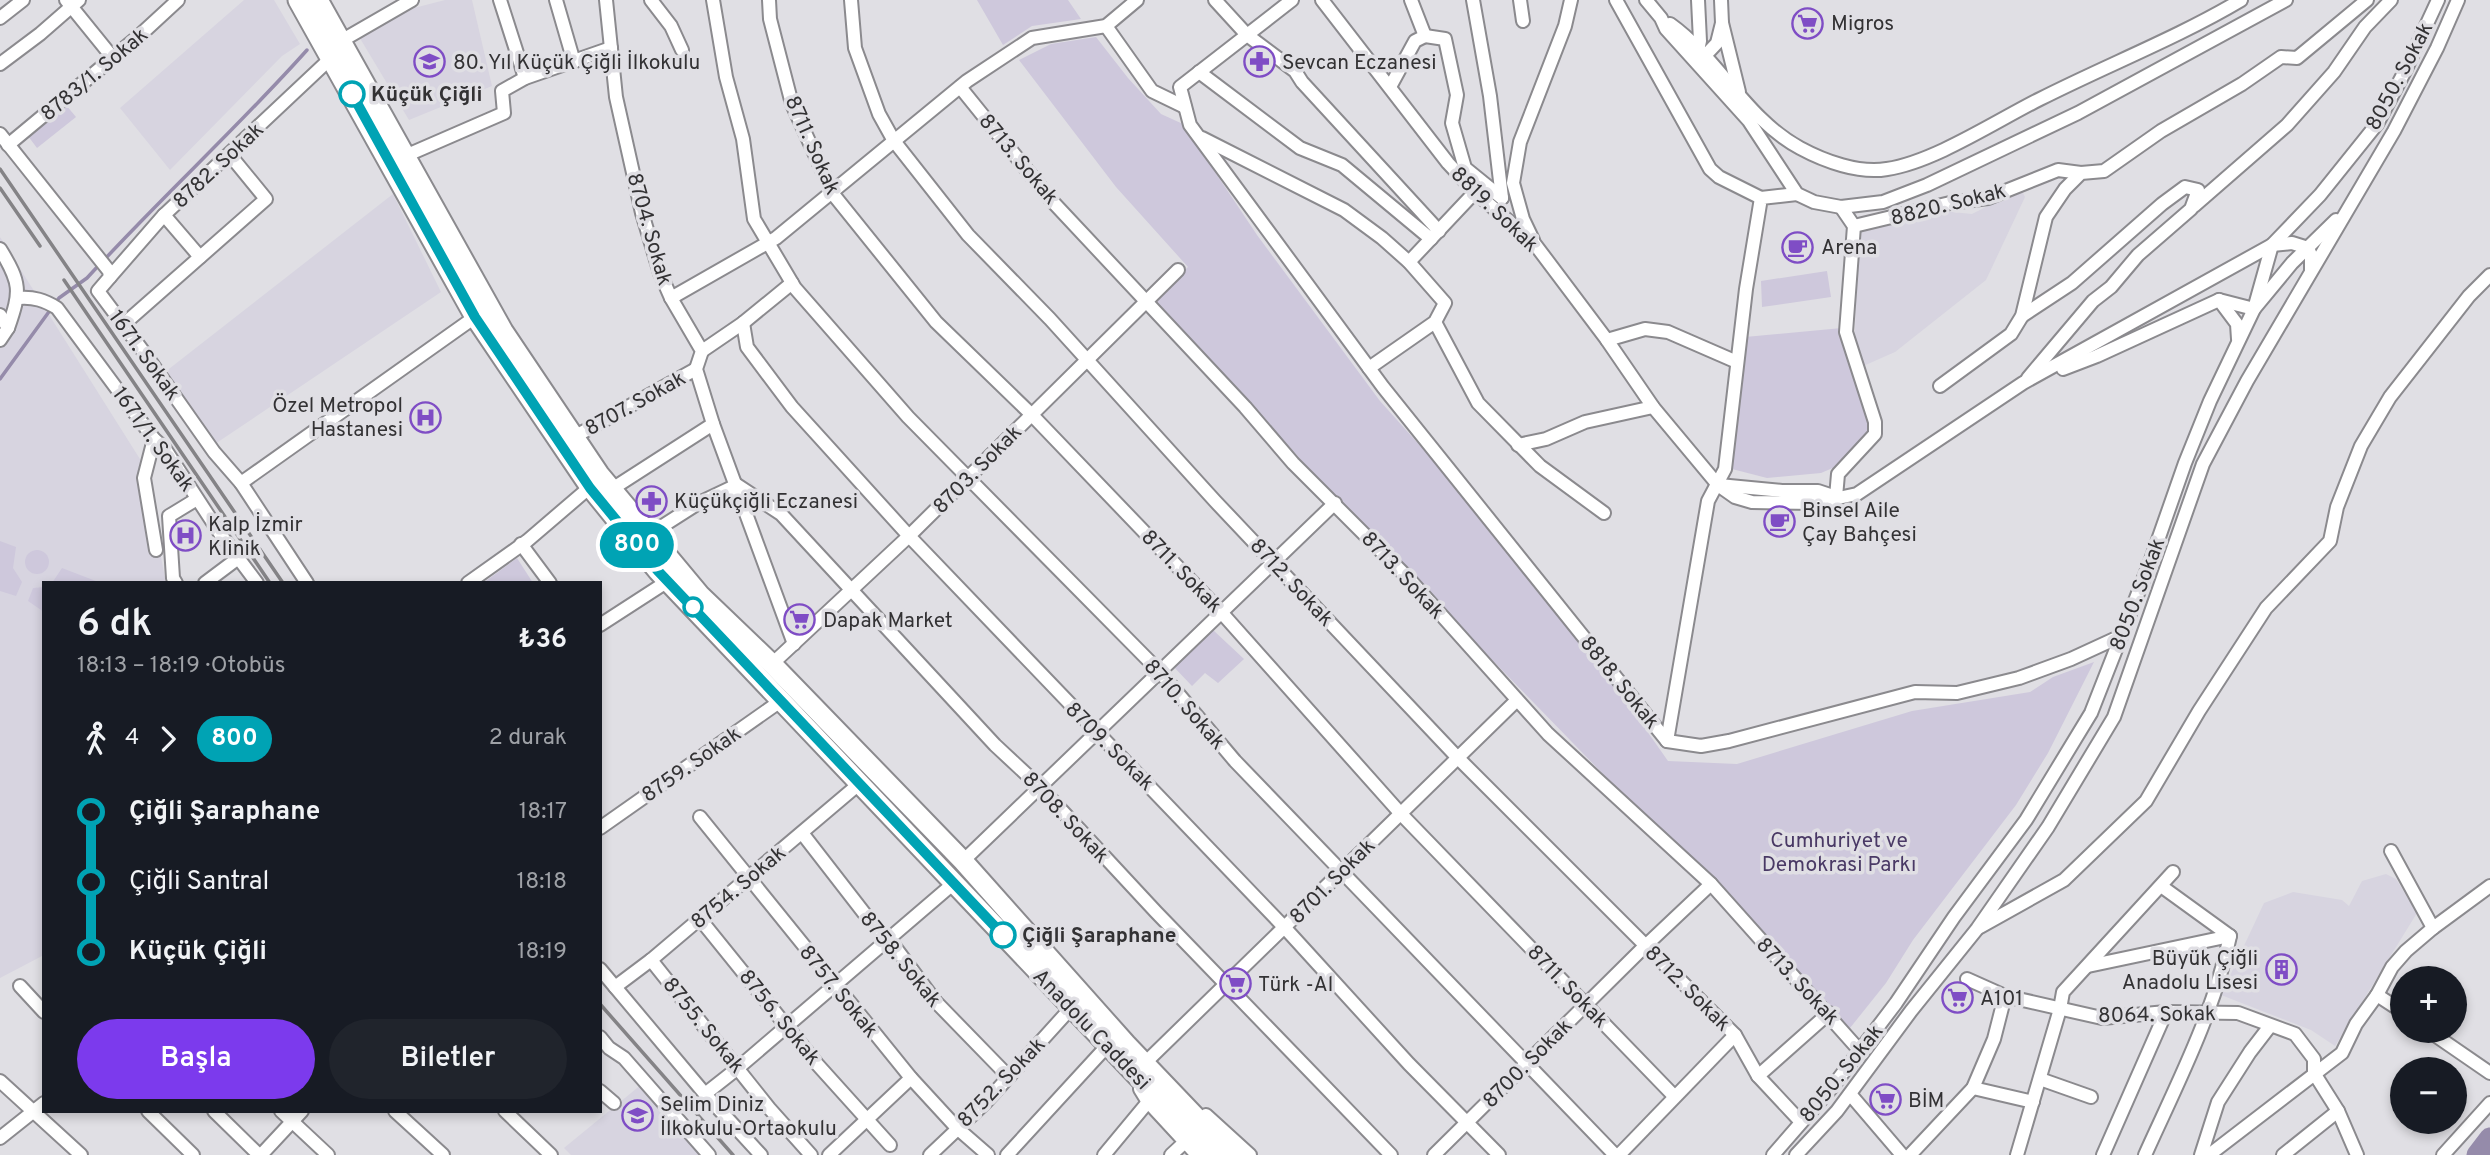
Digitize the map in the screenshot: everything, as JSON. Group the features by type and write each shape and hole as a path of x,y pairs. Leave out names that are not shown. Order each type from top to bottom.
{"highway":[{"name":"Anadolu Caddesi","path":"298,0 475,317 590,488 668,581 1071,1008 1232,1155"},
{"name":"Anadolu Caddesi","path":"318,0 503,331 612,489 700,594 772,664 962,861 1117,1048 1212,1155"}],"street":[{"path":"0,18 23,0"},
{"name":"8783/1. Sokak","path":"8,145 178,0"},
{"path":"341,41 412,0"},
{"path":"500,0 525,78"},
{"path":"556,0 574,62"},
{"name":"8704. Sokak","path":"606,0 617,97 642,213 660,273 671,298 702,351"},
{"path":"651,0 671,26 682,50"},
{"name":"8710. Sokak","path":"713,0 726,77 743,139 754,219 792,283 908,418 1159,671 1235,761 1617,1155"},
{"name":"8711. Sokak","path":"769,0 770,19 792,104 833,194 936,322 1032,415 1221,612 1401,814 1674,1096"},
{"name":"8712. Sokak","path":"851,0 855,48 878,114 894,141 968,235 1457,757 1735,1035 1758,1076 1801,1122"},
{"path":"671,298 767,243 833,194 960,87 1032,38 1106,26 1137,0"},
{"path":"1215,0 1247,35 1295,71 1435,235"},
{"path":"1185,107 1180,87 1292,0"},
{"name":"8819. Sokak","path":"1322,0 1448,163 1475,192 1534,243 1607,340 1653,407 1718,485 1735,497 1752,502 1815,503 1857,494 2023,383"},
{"path":"1411,0 1425,37"},
{"path":"1474,0 1490,96 1502,198"},
{"path":"1520,0 1523,21"},
{"path":"1534,243 1523,219 1513,183 1520,142 1565,26 1571,0"},
{"path":"1616,0 1710,169 1719,177 1761,198 1797,194"},
{"path":"1646,0 1661,18 1666,29 1740,95 1758,117 1800,148 1847,167 1885,170 1926,158 2044,97 2129,59 2241,0"},
{"path":"1698,0 1699,57 1719,89 1749,121 1797,194 1814,202 1841,207 1883,202 1927,185 2078,113 2286,0"},
{"path":"1721,0 1722,23 1740,95"},
{"name":"8820. Sokak","path":"1854,226 1950,203 1988,198 2058,170 2081,173 2104,171 2161,131 2242,84 2281,57 2297,58 2367,0"},
{"path":"2023,383 2093,301 2111,287 2138,255 2287,125 2334,72 2365,27 2390,0"},
{"name":"8050. Sokak","path":"1773,1155 1860,1051 1896,1003 1954,916 2026,820 2091,713 2210,401 2254,309 2272,245 2320,195 2377,124 2438,0"},
{"name":"8050. Sokak","path":"1796,1155 1850,1094 1911,1011 1977,929 2048,827 2114,718 2203,464 2247,381 2394,131 2437,48 2458,0"},
{"path":"0,64 40,34 72,2 113,58"},
{"path":"1661,18 1686,26 1698,17"},
{"path":"1699,57 1717,43 1722,23"},
{"path":"1106,26 1152,91 1185,107"},
{"path":"1390,87 1415,41 1425,37 1445,39 1457,95 1452,123 1465,168 1502,198"},
{"path":"405,156 504,113 502,91 525,78 611,48"},
{"name":"8782. Sokak","path":"110,274 164,215 331,58"},
{"path":"1199,72 1300,148 1342,165 1435,235"},
{"name":"8713. Sokak","path":"960,87 1052,201 1245,407 1293,463 1410,580 1548,734 1712,884 1860,1051"},
{"name":"8818. Sokak","path":"1185,107 1190,125 1383,387 1667,741 1701,746 1914,692 1957,693 2019,678 2071,659 2121,636"},
{"path":"0,134 110,274"},
{"path":"1199,137 1344,210 1409,262 1445,303 1435,322 1369,368"},
{"path":"124,324 266,199 230,155"},
{"path":"1940,386 2011,334 2022,316 2046,216 2064,189 2081,173"},
{"path":"1486,201 1502,198 1513,183"},
{"path":"2022,316 2072,283 2185,187 2198,191 2191,209"},
{"path":"1409,262 1475,192"},
{"path":"1667,741 1708,500 1726,469 1737,362 1761,198"},
{"path":"1836,497 1838,474 1875,434 1875,422 1846,332 1854,226 1841,207"},
{"path":"2023,383 2097,356 2219,300 2254,309 2292,263 2348,208"},
{"path":"164,215 200,257"},
{"path":"2023,383 2272,245 2292,243 2308,248 2311,255 2311,275"},
{"path":"0,249 14,271 19,298 8,328 0,340"},
{"name":"8703. Sokak","path":"772,664 909,536 1178,270"},
{"name":"1671. Sokak","path":"110,274 98,291 214,452 241,483 306,581"},
{"path":"1977,929 2064,880 2146,801 2199,711 2266,608 2330,541 2337,507 2361,446 2390,397 2469,296 2490,275"},
{"path":"792,283 743,323 702,351 696,369 713,424 794,644"},
{"name":"1671/1. Sokak","path":"19,298 32,298 51,305 154,439 165,449 237,559 255,581"},
{"path":"2219,300 2237,324 2238,343"},
{"path":"0,315 8,328"},
{"path":"241,483 475,317"},
{"path":"1435,322 1478,403 1540,466 1604,513"},
{"name":"8709. Sokak","path":"743,323 747,347 792,407 909,536 1285,928 1409,1064 1499,1155"},
{"path":"1607,340 1645,329 1668,332 1737,362"},
{"name":"8707. Sokak","path":"574,437 696,369"},
{"path":"1518,445 1546,439 1586,422 1653,407"},
{"path":"612,489 713,424"},
{"path":"154,439 144,478 156,550"},
{"path":"650,534 697,503 737,485"},
{"name":"8708. Sokak","path":"737,485 781,514 995,745 1039,786 1083,836 1391,1155"},
{"path":"471,581 590,488"},
{"path":"175,581 169,516 197,499"},
{"path":"962,861 1335,503"},
{"path":"521,544 549,581"},
{"path":"208,581 237,559"},
{"path":"602,624 668,581"},
{"name":"8759. Sokak","path":"602,827 782,700"},
{"name":"8701. Sokak","path":"1146,1062 1517,700"},
{"name":"8754. Sokak","path":"615,987 651,960 859,784"},
{"name":"8757. Sokak","path":"700,817 911,1078 957,1128 988,1155"},
{"name":"8758. Sokak","path":"802,833 864,913 889,939 936,1002 1009,1077"},
{"path":"2391,851 2433,928"},
{"path":"2017,1155 2063,992 2173,872"},
{"path":"705,1094 954,883"},
{"name":"8700. Sokak","path":"1434,1155 1646,945 1712,884"},
{"path":"2161,886 2231,936"},
{"path":"2209,1155 2342,1053 2356,1024 2377,995 2392,967 2406,951 2490,886"},
{"name":"8756. Sokak","path":"700,919 817,1064 890,1145"},
{"path":"2087,966 2231,936"},
{"path":"2145,1155 2210,1012 2231,936"},
{"name":"8755. Sokak","path":"651,960 811,1155"},
{"path":"602,971 705,1094 761,1155"},
{"name":"8064. Sokak","path":"1967,979 2005,996 2102,1018 2166,1012 2238,1013 2295,1034 2314,1059 2314,1073 2338,1111 2357,1155"},
{"path":"20,986 42,1010"},
{"path":"2377,995 2390,1004"},
{"path":"1910,1155 1973,1088 1994,1039 2005,996"},
{"name":"8752. Sokak","path":"930,1155 1009,1077 1071,1008"},
{"path":"2103,1155 2166,1012"},
{"path":"1758,1076 1829,1013"},
{"path":"2201,1155 2218,1102 2270,1026"},
{"path":"1617,1155 1735,1035"},
{"path":"602,1039 624,1058 709,1155"},
{"path":"2446,1043 2490,1073"},
{"path":"1117,1048 1146,1062 1250,1155"},
{"path":"1117,1048 1148,1102 1197,1155"},
{"path":"1007,1155 1117,1048"},
{"path":"829,1155 911,1078"},
{"path":"2040,1079 2091,1097"},
{"path":"0,1081 81,1155"},
{"path":"1973,1088 2033,1102"},
{"path":"602,1093 614,1103"},
{"path":"1850,1094 1902,1155"},
{"path":"1104,1155 1148,1102"},
{"path":"2442,1155 2490,1103"},
{"path":"0,1138 42,1104"},
{"path":"2283,1155 2338,1111"},
{"path":"150,1113 193,1155"},
{"path":"216,1113 260,1155 300,1113"},
{"path":"283,1113 328,1155"},
{"path":"398,1113 443,1155"},
{"path":"507,1113 551,1155"},
{"path":"1171,1155 1185,1142"}],"shaded area":[{"path":"244,0 274,0 300,44 282,56 170,170 120,108"},
{"name":"80. Yıl Küçük Çiğli İlkokulu","path":"445,0 472,0 492,86 409,120 358,35 414,8"},
{"path":"2021,189 2025,197 1986,280 1895,352 1861,367 1855,333 1858,233 1943,211 1972,214"},
{"path":"393,194 441,292 215,444 165,372"},
{"path":"0,237 150,475 156,531 166,581 42,581 42,956 0,978"},
{"path":"2386,874 2396,879 2417,913 2335,1046 2311,1030 2221,995 2264,903 2293,892 2342,900 2349,906 2362,881"},
{"name":"Selim Diniz İlkokulu-Ortaokulu","path":"642,1084 708,1155 571,1155 564,1148"}],"green space":[{"path":"977,0 1068,0 1081,19 1032,26 1003,45"},
{"name":"Cumhuriyet ve Demokrasi Parkı","path":"1096,37 1161,114 1183,124 1257,235 1380,401 1440,468 1599,663 1668,761 1737,764 1912,711 2030,692 2053,677 2094,662 2048,753 2016,805 1850,1028 1362,526 1153,299 1188,267 1116,187 1019,60 1051,44"},
{"path":"66,105 76,117 37,148 28,136"},
{"path":"1827,271 1831,297 1762,307 1761,281"},
{"path":"1842,328 1870,430 1842,464 1821,473 1767,478 1732,469 1745,337"},
{"path":"0,541 16,547 13,568 22,582 16,596 0,591"},
{"path":"37,550 46,553 49,562 46,571 37,574 28,571 25,562 28,553"},
{"path":"517,558 532,581 486,581"},
{"path":"62,568 96,581 53,581"},
{"path":"42,587 42,611 28,601 33,588"},
{"path":"1213,630 1244,659 1218,683 1205,673 1192,686 1173,666"}],"waterway":[{"path":"104,260 307,50"},
{"path":"0,379 59,298 87,278 99,265"},
{"path":"2477,1155 2490,1138"}],"railway":[{"path":"0,169 282,581"},
{"path":"0,188 40,246"},
{"path":"64,280 269,581"},
{"path":"602,1006 733,1155"}],"bus line":[{"name":"800","path":"352,94 475,317 590,488 658,571 1003,935"}],"place":[{"name":"Migros","path":"1808,23"},
{"name":"80. Yıl Küçük Çiğli İlkokulu","path":"430,62"},
{"name":"Sevcan Eczanesi","path":"1259,62"},
{"name":"Küçük Çiğli","path":"352,94"},
{"name":"Arena","path":"1798,247"},
{"name":"Özel Metropol Hastanesi","path":"426,417"},
{"name":"Küçükçiğli Eczanesi","path":"651,501"},
{"name":"Binsel Aile Çay Bahçesi","path":"1779,522"},
{"name":"Kalp İzmir Klinik","path":"185,536"},
{"name":"Dapak Market","path":"800,620"},
{"name":"Çiğli Şaraphane","path":"1003,935"},
{"name":"Büyük Çiğli Anadolu Lisesi","path":"2281,970"},
{"name":"Türk -Al","path":"1235,984"},
{"name":"A101","path":"1957,998"},
{"name":"BİM","path":"1885,1100"},
{"name":"Selim Diniz İlkokulu-Ortaokulu","path":"637,1116"}]}
